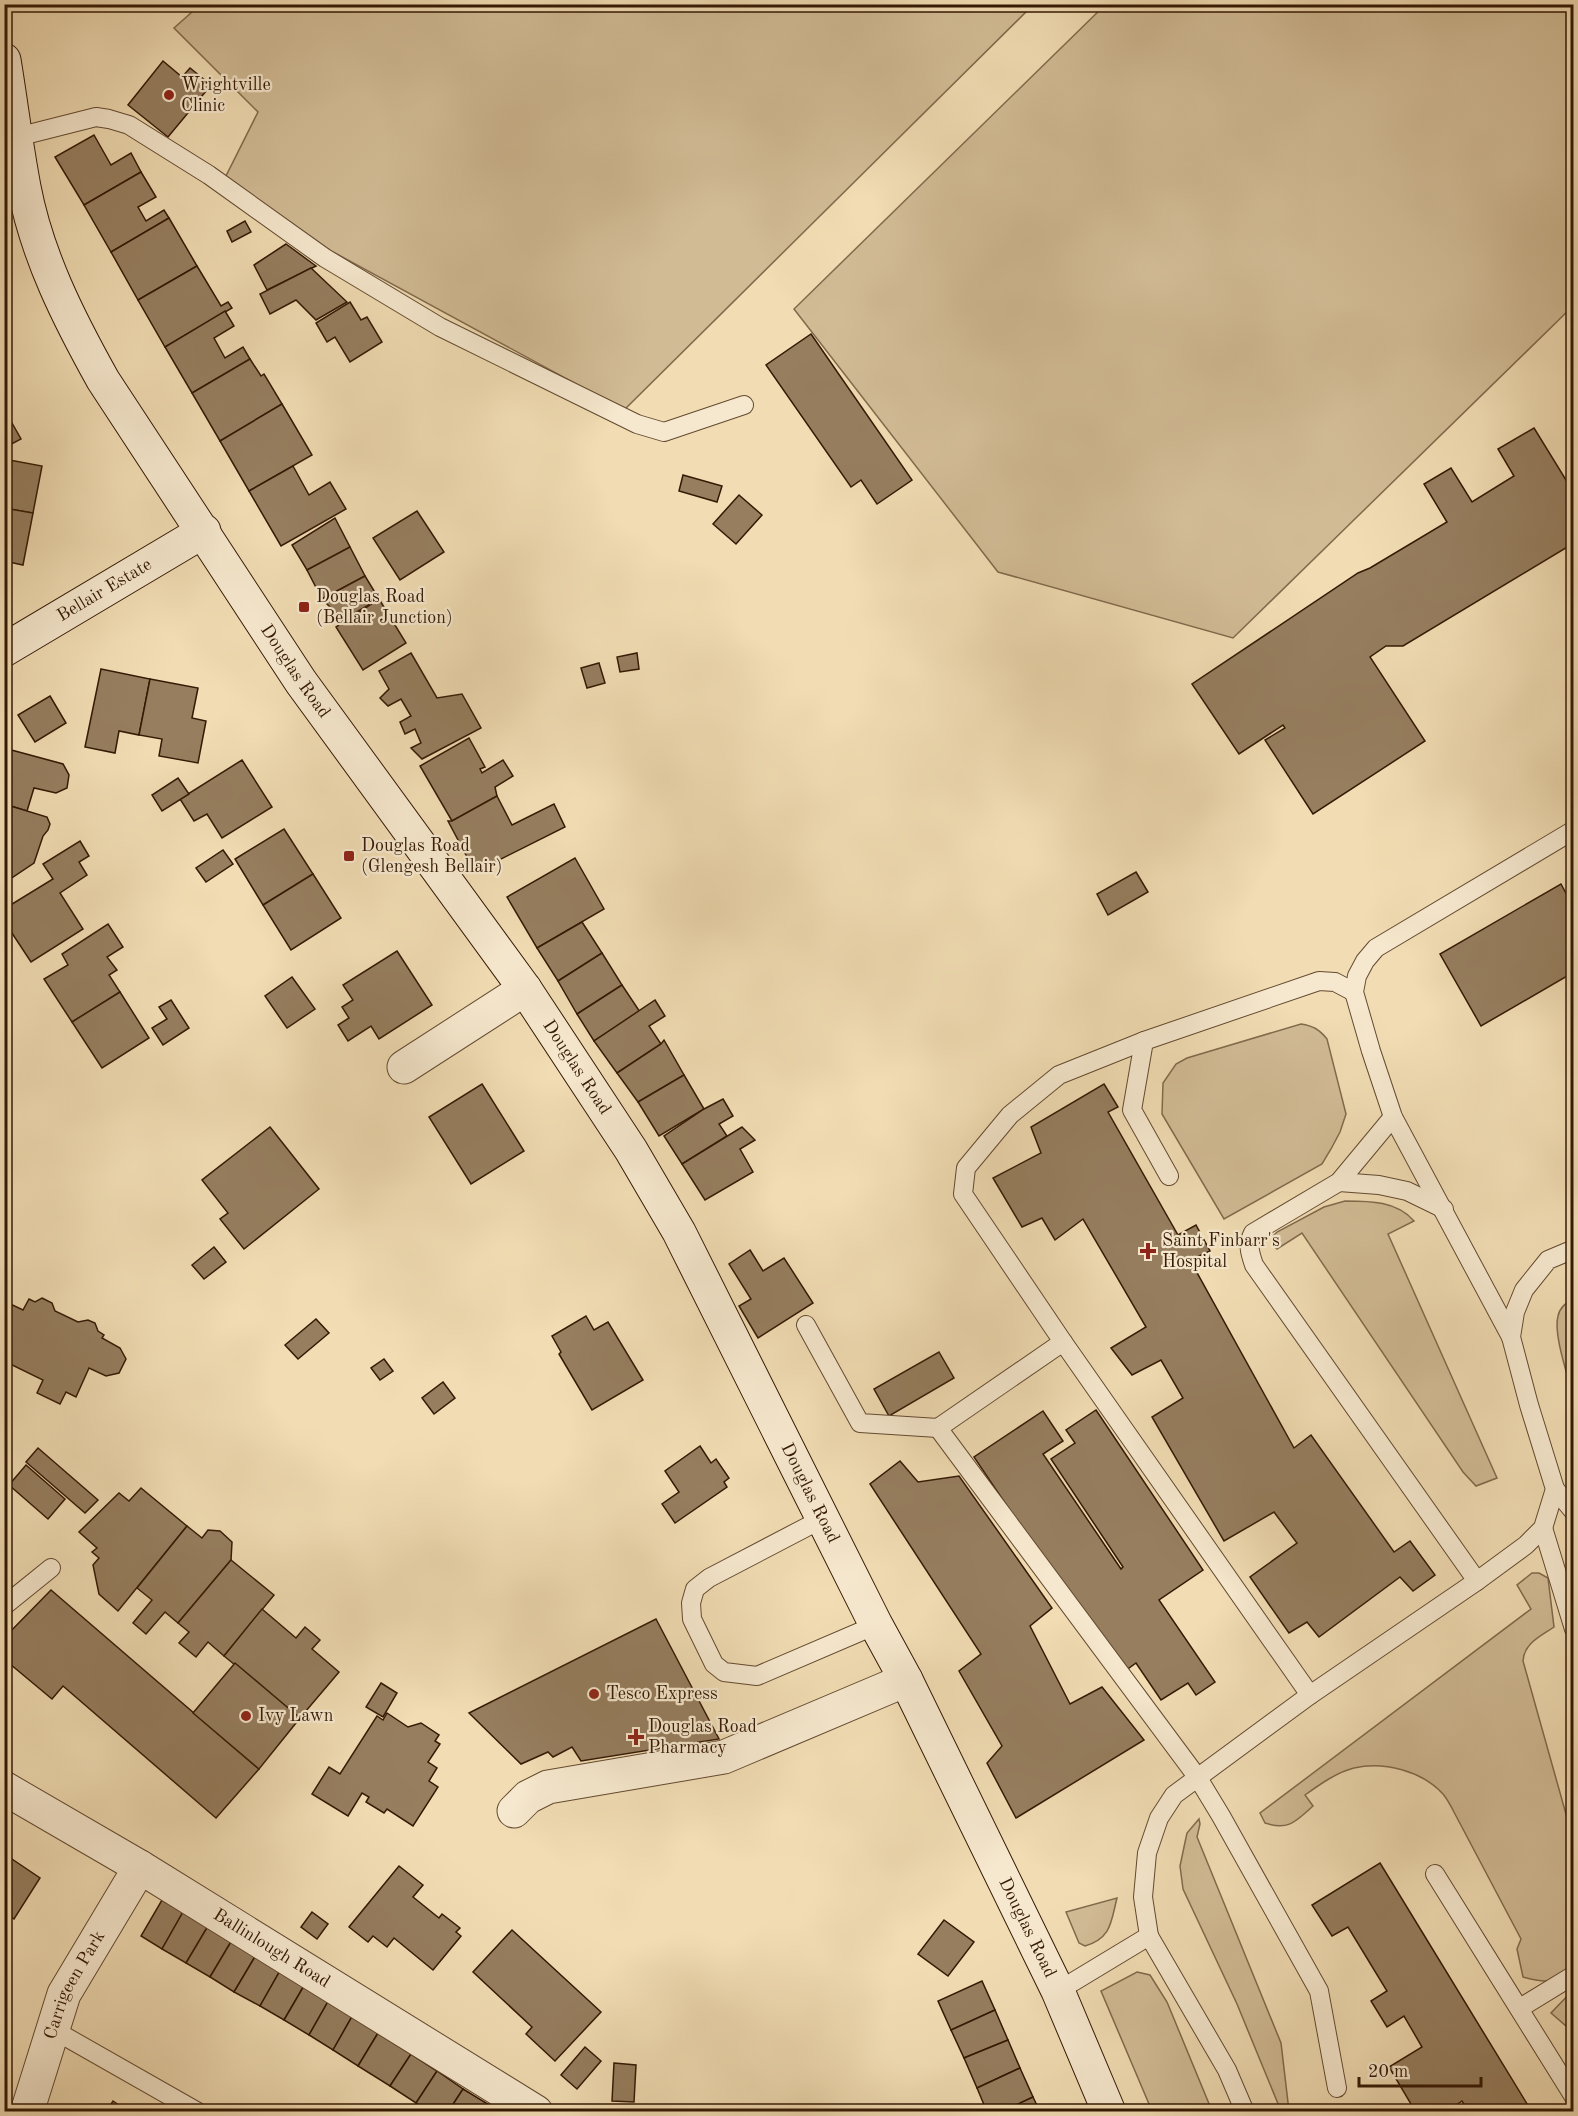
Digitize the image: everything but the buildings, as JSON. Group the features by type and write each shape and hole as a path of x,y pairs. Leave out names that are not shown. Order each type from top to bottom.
{"main road":[{"name":"Douglas Road","path":"4,60 24,187 37,238 49,272 78,337 103,380 313,700 525,989 631,1150 679,1232 822,1519 906,1680 1059,1991 1109,2112"},
{"name":"Bellair Estate","path":"4,650 124,581 204,531"},
{"path":"404,1068 525,989"},
{"path":"514,1811 528,1797 548,1787 724,1757 906,1680"},
{"name":"Ballinlough Road","path":"4,1788 140,1867 536,2112"},
{"name":"Carrigeen Park","path":"27,2112 64,1994 140,1867"}],"lane":[{"path":"17,137 96,117 109,118 129,125 209,175 325,258 440,327 637,424 664,432 744,405"},
{"path":"1574,830 1376,948 1365,961 1354,992 1394,1117 1511,1337 1555,1489 1574,1512"},
{"path":"1310,1695 1063,1342 963,1194 966,1168 1010,1115 1059,1075 1144,1041 1319,981 1335,982 1354,992"},
{"path":"1144,1041 1132,1110 1170,1176"},
{"path":"1394,1117 1339,1182 1253,1233 1249,1241 1249,1252 1254,1265 1477,1581"},
{"path":"1339,1182 1379,1185 1407,1191 1444,1209"},
{"path":"1511,1337 1515,1312 1524,1290 1548,1260 1574,1249"},
{"path":"806,1325 860,1423 938,1428 1063,1342"},
{"path":"938,1428 1198,1778 1221,1816 1319,1991 1337,2088"},
{"path":"1245,2112 1227,2070 1149,1936 1143,1897 1147,1853 1159,1818 1174,1795 1310,1695 1526,1545 1543,1528 1555,1489"},
{"path":"822,1519 709,1578 695,1589 691,1603 692,1619 714,1664 724,1672 756,1676 876,1625"},
{"path":"1543,1528 1574,1629"},
{"path":"4,1606 51,1568"},
{"path":"1435,1874 1574,2097"},
{"path":"1059,1991 1149,1936"},
{"path":"1520,2008 1574,1975"},
{"path":"52,2029 198,2112"}],"shaded area":[{"path":"201,4 1033,5 624,410 219,190 258,112 174,28"},
{"path":"1106,4 1573,5 1573,306 1233,638 998,572 794,309"},
{"path":"1301,1024 1316,1028 1327,1039 1346,1114 1340,1132 1322,1164 1224,1219 1162,1114 1163,1083 1176,1064 1187,1058"},
{"path":"1345,1201 1373,1202 1391,1206 1400,1209 1414,1221 1388,1234 1497,1478 1476,1486 1463,1472 1302,1233 1277,1249 1272,1244 1272,1237 1277,1232 1324,1207"},
{"path":"1573,1299 1573,1396 1559,1344 1557,1324 1560,1310"},
{"path":"1532,1573 1539,1573 1548,1578 1554,1627 1526,1649 1523,1661 1573,1839 1573,1964 1555,1978 1546,1981 1523,1977 1517,1949 1521,1939 1448,1801 1424,1779 1390,1767 1354,1768 1322,1783 1305,1795 1313,1806 1292,1823 1280,1826 1265,1823 1260,1813 1531,1609 1517,1585"},
{"path":"1199,1819 1197,1837 1281,2043 1289,2111 1281,2111 1237,2004 1183,1889 1180,1866 1187,1833"},
{"path":"1117,1898 1109,1928 1101,1938 1085,1946 1079,1943 1066,1912"},
{"path":"1137,1972 1150,1975 1167,2002 1212,2111 1152,2111 1101,1991"},
{"path":"1573,1990 1573,2032 1551,2013"}],"place":[{"name":"Wrightville Clinic","path":"169,95"},
{"name":"Douglas Road (Bellair Junction)","path":"304,607"},
{"name":"Douglas Road (Glengesh Bellair)","path":"349,856"},
{"name":"Saint Finbarr's Hospital","path":"1148,1251"},
{"name":"Tesco Express","path":"594,1694"},
{"name":"Ivy Lawn","path":"246,1716"},
{"name":"Douglas Road Pharmacy","path":"636,1737"}]}
